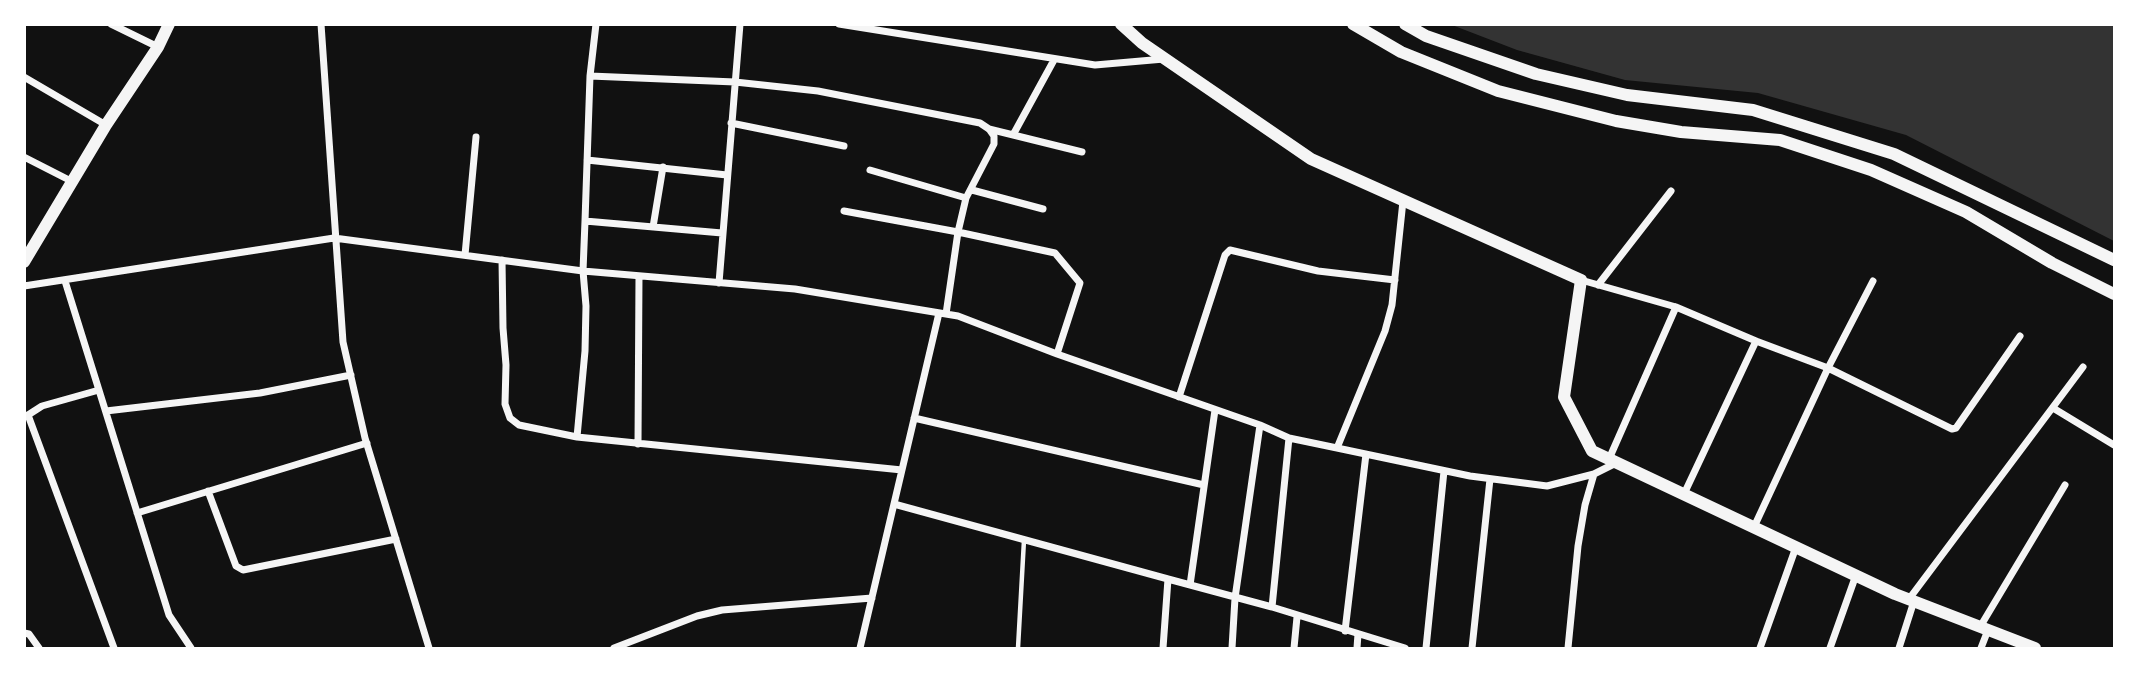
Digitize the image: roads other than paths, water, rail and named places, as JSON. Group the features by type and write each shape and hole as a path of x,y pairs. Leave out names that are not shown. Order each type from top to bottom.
{"street":[{"path":"111,24 158,47"},
{"path":"24,262 29,245 74,182 106,125 158,47 169,24"},
{"path":"321,24 343,342 367,443 429,649"},
{"path":"577,437 585,351 584,221 590,76 596,24"},
{"path":"719,283 740,24"},
{"path":"839,24 1095,65 1165,58"},
{"path":"1121,24 1165,58 1311,159 1581,280 1676,307 1828,368 1952,429 1956,428 2020,336"},
{"path":"1353,24 1401,52 1498,90 1616,121 1655,128 1780,140 1871,170 1966,212 2052,263 2115,294"},
{"path":"1405,24 1426,36 1536,74 1628,95 1753,110 1894,155 2115,260"},
{"path":"1013,135 1054,60"},
{"path":"590,76 735,82 818,90 980,123 989,129 1082,152"},
{"path":"24,77 106,125"},
{"path":"731,124 844,146"},
{"path":"860,649 914,418 943,314 966,198 994,144 994,136 989,129"},
{"path":"465,256 476,137"},
{"path":"24,157 74,182"},
{"path":"587,160 727,175"},
{"path":"653,227 663,167"},
{"path":"870,170 966,198"},
{"path":"972,190 1042,209"},
{"path":"1598,285 1671,191"},
{"path":"1337,448 1385,331 1395,280 1404,201"},
{"path":"844,211 1055,253 1080,283 1057,354"},
{"path":"584,221 722,233"},
{"path":"24,286 334,238 583,271 795,289 957,316 1260,425 1289,438 1444,471 1546,486 1594,474 1613,461 1676,307"},
{"path":"1179,397 1225,255 1230,250 1318,271 1395,280"},
{"path":"502,260 505,404 510,418 519,425 577,437 902,470"},
{"path":"638,444 639,276"},
{"path":"1581,280 1564,397 1592,451 1856,575 2035,649"},
{"path":"65,281 169,615 191,649"},
{"path":"1754,527 1828,368 1873,281"},
{"path":"1684,494 1756,341"},
{"path":"1899,649 1912,600 2083,368"},
{"path":"106,411 260,393 351,375"},
{"path":"99,390 42,406 26,416 114,649"},
{"path":"2053,408 2115,445"},
{"path":"1190,586 1215,410"},
{"path":"914,418 1204,485"},
{"path":"1232,649 1235,598 1260,425"},
{"path":"1272,607 1289,438"},
{"path":"137,513 367,443"},
{"path":"1345,631 1366,454"},
{"path":"1426,649 1444,471"},
{"path":"1568,649 1578,546 1594,474"},
{"path":"1472,649 1490,479"},
{"path":"1981,649 1984,629 2065,485"},
{"path":"208,491 236,566 243,570 396,540"},
{"path":"894,504 1272,607 1405,649"},
{"path":"1760,649 1797,547"},
{"path":"1830,649 1856,575"},
{"path":"1163,649 1167,579"},
{"path":"614,649 697,616 722,610 872,598"},
{"path":"1294,649 1297,617"},
{"path":"24,633 29,634 39,649"},
{"path":"1357,649 1358,634"}],"lane":[{"path":"1018,649 1024,540"}]}
